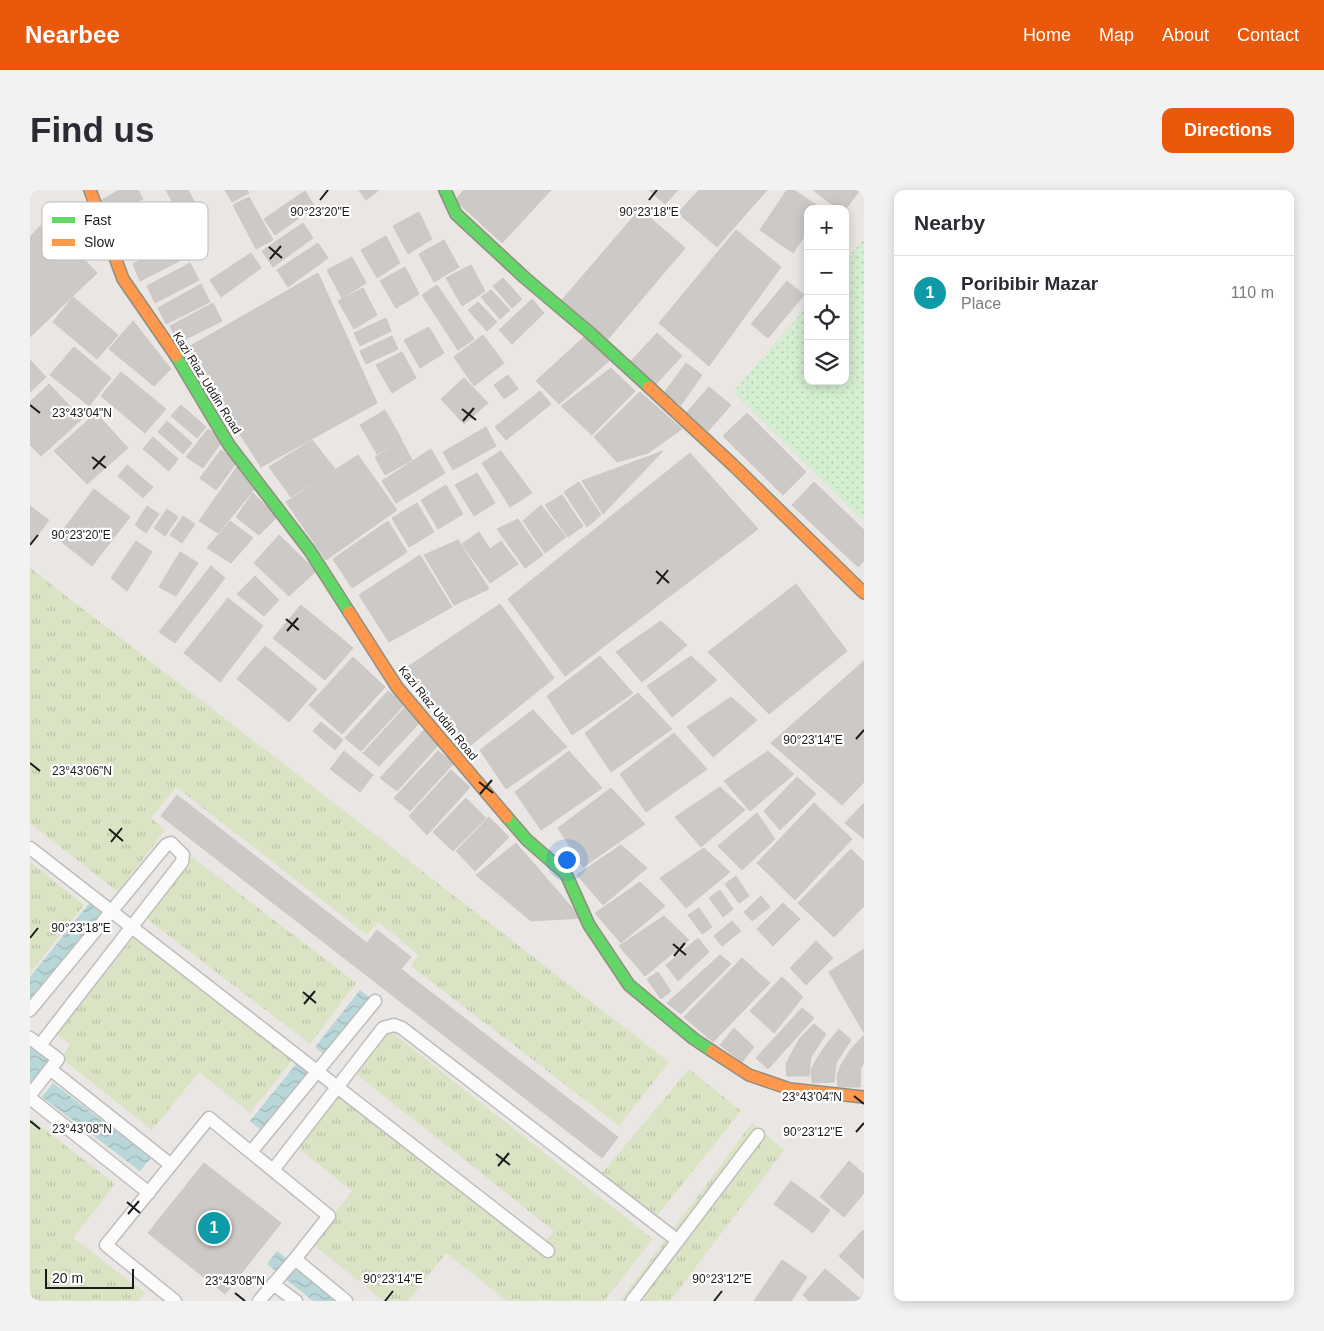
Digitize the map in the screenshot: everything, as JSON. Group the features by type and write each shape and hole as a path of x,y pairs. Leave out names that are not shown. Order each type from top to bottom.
{"street":[{"name":"Kazi Riaz Uddin Road","path":"90,190 94,202"},
{"path":"445,190 456,214 525,278 590,333 650,388 864,593"},
{"name":"Kazi Riaz Uddin Road","path":"116,260 123,279 181,364 229,445 310,551 397,687 527,840 566,874 589,925 629,985 694,1039 749,1074 790,1089 864,1097"}],"lane":[{"path":"30,1010 166,845 171,843 183,855 182,862 132,927 35,1041 58,1059 30,1097 149,1193"},
{"path":"30,848 548,1251"},
{"path":"250,1152 375,1001"},
{"path":"273,1170 383,1028 394,1025 402,1028 678,1241"},
{"path":"50,1070 171,1166"},
{"path":"175,1301 159,1296 106,1245 209,1118 329,1216 259,1301"},
{"path":"632,1301 758,1135"},
{"path":"295,1259 346,1301"},
{"path":"273,1284 296,1301"}],"green space":[{"path":"864,239 864,522 733,392 804,310 804,385 849,385 849,256"},
{"path":"30,568 669,1062 619,1126 411,966 419,955 378,922 367,935 176,787 151,818 165,830 118,892 30,823"},
{"path":"192,857 356,983 310,1044 146,918"},
{"path":"30,862 84,905 30,973"},
{"path":"137,933 294,1058 250,1113 199,1072 152,1130 61,1058 71,1045 57,1034"},
{"path":"390,1031 653,1239 604,1301 507,1301 446,1253 408,1301 384,1301 311,1243 352,1191 298,1148 340,1094 537,1251 554,1231 355,1073"},
{"path":"689,1069 741,1111 656,1217 602,1173"},
{"path":"30,1118 115,1184 73,1238 145,1293 138,1301 37,1301 30,1296"},
{"path":"752,1123 784,1150 670,1301 620,1301"}],"water":[{"path":"91,901 103,911 30,1002 30,977"},
{"path":"360,990 372,999 327,1057 315,1047"},
{"path":"30,1044 49,1059 30,1083"},
{"path":"302,1057 315,1066 262,1131 250,1121"},
{"path":"53,1083 151,1158 140,1171 42,1097"},
{"path":"277,1251 341,1301 313,1301 267,1264"}],"building":[{"path":"119,190 138,190 143,199 137,202 98,202"},
{"path":"166,190 188,190 195,202 172,202"},
{"path":"225,190 247,190 249,193 232,202"},
{"path":"359,190 379,190 366,200"},
{"path":"464,190 551,190 502,243 455,200"},
{"path":"649,190 678,190 665,204"},
{"path":"699,190 767,190 717,247 678,213"},
{"path":"787,190 794,190 816,205 804,205 804,237 793,253 760,230"},
{"path":"813,190 860,190 849,205 833,205"},
{"path":"305,191 315,207 275,235 264,219"},
{"path":"249,197 273,240 256,249 233,205"},
{"path":"640,209 685,248 608,339 562,300"},
{"path":"419,212 432,239 408,254 393,226"},
{"path":"303,223 313,238 273,267 262,251"},
{"path":"42,224 42,260 85,260 97,273 30,337 30,237"},
{"path":"736,230 781,267 709,366 659,323"},
{"path":"386,236 400,263 377,278 361,250"},
{"path":"444,240 459,267 434,282 419,254"},
{"path":"318,243 328,258 288,287 277,270"},
{"path":"251,253 261,268 221,297 210,280"},
{"path":"352,257 366,283 342,298 327,270"},
{"path":"140,260 181,260 140,281 133,264"},
{"path":"190,263 199,280 155,303 147,286"},
{"path":"471,265 485,291 462,306 446,278"},
{"path":"405,267 419,294 396,308 380,281"},
{"path":"318,273 377,403 261,467 185,349"},
{"path":"503,278 522,299 512,308 493,286"},
{"path":"787,281 804,295 768,338 751,324"},
{"path":"201,284 210,302 166,324 158,308"},
{"path":"437,285 474,339 458,350 422,295"},
{"path":"363,288 377,315 354,329 338,301"},
{"path":"491,290 510,310 500,319 481,297"},
{"path":"73,297 118,335 97,359 53,322"},
{"path":"532,299 544,313 512,344 499,330"},
{"path":"478,302 497,322 487,331 468,310"},
{"path":"213,303 222,321 178,343 170,326"},
{"path":"386,318 391,331 360,346 354,333"},
{"path":"133,321 171,369 154,386 109,349"},
{"path":"429,327 444,353 420,368 404,340"},
{"path":"657,333 682,356 656,384 631,361"},
{"path":"483,335 504,363 474,386 454,357"},
{"path":"392,336 398,349 366,364 360,351"},
{"path":"584,337 609,361 559,404 536,381"},
{"path":"74,347 111,378 89,406 50,375"},
{"path":"402,352 416,378 392,393 376,365"},
{"path":"30,360 46,377 30,392"},
{"path":"686,363 702,375 681,405 664,393"},
{"path":"611,368 635,391 592,435 561,406"},
{"path":"121,372 166,409 145,433 101,396"},
{"path":"508,375 518,389 504,399 494,385"},
{"path":"464,378 488,403 464,424 441,399"},
{"path":"49,384 82,419 41,456 30,445 30,402"},
{"path":"709,387 731,405 708,431 687,412"},
{"path":"540,391 551,404 506,440 495,427"},
{"path":"640,392 682,429 648,453 617,462 594,437"},
{"path":"181,405 206,427 197,438 171,416"},
{"path":"385,410 402,440 377,454 360,425"},
{"path":"96,413 128,448 87,484 54,451"},
{"path":"747,413 806,472 783,495 723,436"},
{"path":"167,421 192,443 183,454 158,432"},
{"path":"486,427 496,446 453,470 443,452"},
{"path":"208,429 223,440 203,468 186,457"},
{"path":"153,437 178,459 169,471 143,449"},
{"path":"312,440 335,469 291,497 269,467"},
{"path":"402,441 412,460 385,475 375,457"},
{"path":"431,449 445,473 396,503 382,481"},
{"path":"221,450 237,462 216,490 200,478"},
{"path":"501,451 532,493 510,507 482,463"},
{"path":"663,451 603,514 582,481"},
{"path":"690,453 758,529 565,676 508,599"},
{"path":"358,455 397,510 326,560 286,502"},
{"path":"127,465 153,487 143,498 118,476"},
{"path":"237,467 254,490 218,533 199,521"},
{"path":"477,473 495,503 474,516 455,485"},
{"path":"579,482 601,515 587,527 564,492"},
{"path":"814,482 864,530 864,561 858,567 792,505"},
{"path":"446,485 463,514 438,529 421,500"},
{"path":"94,489 130,517 92,566 57,538"},
{"path":"253,493 277,517 259,535 236,517"},
{"path":"562,495 583,526 568,537 545,505"},
{"path":"417,503 434,532 409,547 392,518"},
{"path":"541,505 566,537 545,553 523,521"},
{"path":"30,506 49,520 31,544 30,544"},
{"path":"147,506 159,514 146,533 135,525"},
{"path":"167,509 178,517 165,536 154,528"},
{"path":"183,516 195,524 182,543 170,535"},
{"path":"518,519 543,555 525,568 497,529"},
{"path":"230,521 253,538 231,563 207,548"},
{"path":"388,521 407,552 352,588 333,559"},
{"path":"479,532 490,549 501,541 518,564 490,583 462,544"},
{"path":"279,535 316,571 289,596 254,563"},
{"path":"458,540 489,589 454,605 424,555"},
{"path":"136,541 152,552 127,591 111,578"},
{"path":"180,552 198,563 176,596 159,587"},
{"path":"420,555 452,607 389,642 359,595"},
{"path":"211,566 225,578 175,643 159,632"},
{"path":"255,576 279,600 264,616 237,594"},
{"path":"796,584 847,651 769,714 708,652"},
{"path":"228,598 263,626 220,682 184,653"},
{"path":"500,604 554,678 466,749 406,668"},
{"path":"301,605 353,648 325,680 273,638"},
{"path":"661,621 687,645 642,682 616,652"},
{"path":"265,646 317,689 289,722 237,679"},
{"path":"600,656 633,693 572,735 547,696"},
{"path":"691,656 717,680 672,717 647,686"},
{"path":"353,657 385,687 342,734 309,705"},
{"path":"864,661 864,782 842,805 771,743"},
{"path":"388,691 405,704 361,751 345,738"},
{"path":"638,693 672,729 611,772 585,733"},
{"path":"731,697 757,720 713,757 687,727"},
{"path":"406,706 423,719 379,766 363,753"},
{"path":"533,710 567,747 506,789 480,750"},
{"path":"321,722 343,740 335,750 313,731"},
{"path":"424,730 440,743 397,791 380,778"},
{"path":"674,733 707,769 646,812 620,774"},
{"path":"344,751 373,775 360,792 330,769"},
{"path":"438,751 454,763 410,811 394,798"},
{"path":"569,751 602,788 541,830 515,792"},
{"path":"768,751 794,774 750,811 724,781"},
{"path":"451,770 470,787 427,835 409,816"},
{"path":"797,777 816,794 780,830 764,811"},
{"path":"720,787 745,810 701,847 675,817"},
{"path":"611,788 645,824 583,867 558,828"},
{"path":"177,795 367,943 377,930 411,957 401,969 618,1137 602,1158 161,816"},
{"path":"466,798 486,818 453,851 433,832"},
{"path":"814,803 852,839 795,900 757,863"},
{"path":"864,803 864,839 845,823"},
{"path":"757,813 775,839 742,870 718,846"},
{"path":"489,817 509,837 475,871 456,851"},
{"path":"516,843 581,918 531,921 476,875"},
{"path":"621,845 647,868 603,905 577,875"},
{"path":"704,848 730,872 686,908 660,878"},
{"path":"851,849 864,862 864,906 834,937 798,903"},
{"path":"736,876 749,896 739,903 725,884"},
{"path":"640,882 665,906 621,943 595,913"},
{"path":"720,890 733,909 723,917 709,898"},
{"path":"761,896 770,907 752,921 744,912"},
{"path":"783,903 800,919 773,946 757,929"},
{"path":"699,908 712,927 702,934 688,915"},
{"path":"664,916 689,940 645,976 619,946"},
{"path":"732,921 741,931 722,946 714,936"},
{"path":"698,938 709,952 678,981 666,965"},
{"path":"816,941 833,958 806,985 790,968"},
{"path":"864,949 864,1033 829,972"},
{"path":"720,955 731,964 681,1014 667,1003"},
{"path":"742,958 770,983 713,1042 684,1017"},
{"path":"658,972 671,991 661,999 647,979"},
{"path":"782,977 803,997 774,1033 750,1011"},
{"path":"802,1008 814,1018 768,1069 756,1058"},
{"path":"814,1024 826,1034 811,1057 809,1076 787,1076 786,1064 791,1054 800,1038"},
{"path":"734,1028 754,1047 742,1062 720,1045"},
{"path":"839,1029 851,1040 836,1063 834,1082 812,1083 811,1070 816,1060"},
{"path":"864,1035 864,1063 861,1067 860,1087 838,1087 837,1075 841,1065 851,1049"},
{"path":"849,1161 864,1174 864,1193 844,1217 820,1197"},
{"path":"204,1163 281,1223 225,1294 148,1233"},
{"path":"791,1181 830,1210 813,1233 774,1204"},
{"path":"864,1231 864,1279 839,1256"},
{"path":"782,1260 807,1277 791,1301 754,1301"},
{"path":"825,1269 863,1301 809,1301 803,1295"}],"traffic: fast":[{"path":"445,190 456,214 525,278 590,333 649,387"},
{"path":"176,356 229,445 310,551 349,612"},
{"path":"507,817 527,840 566,874 589,925 629,985 694,1039 712,1051"}],"traffic: slow":[{"path":"90,190 94,202"},
{"path":"116,260 123,279 176,356"},
{"path":"649,387 733,465 864,593"},
{"path":"349,612 397,687 507,817"},
{"path":"712,1051 749,1075 790,1089 864,1097"}],"place":[{"name":"Poribibir Mazar","path":"214,1228"}]}
